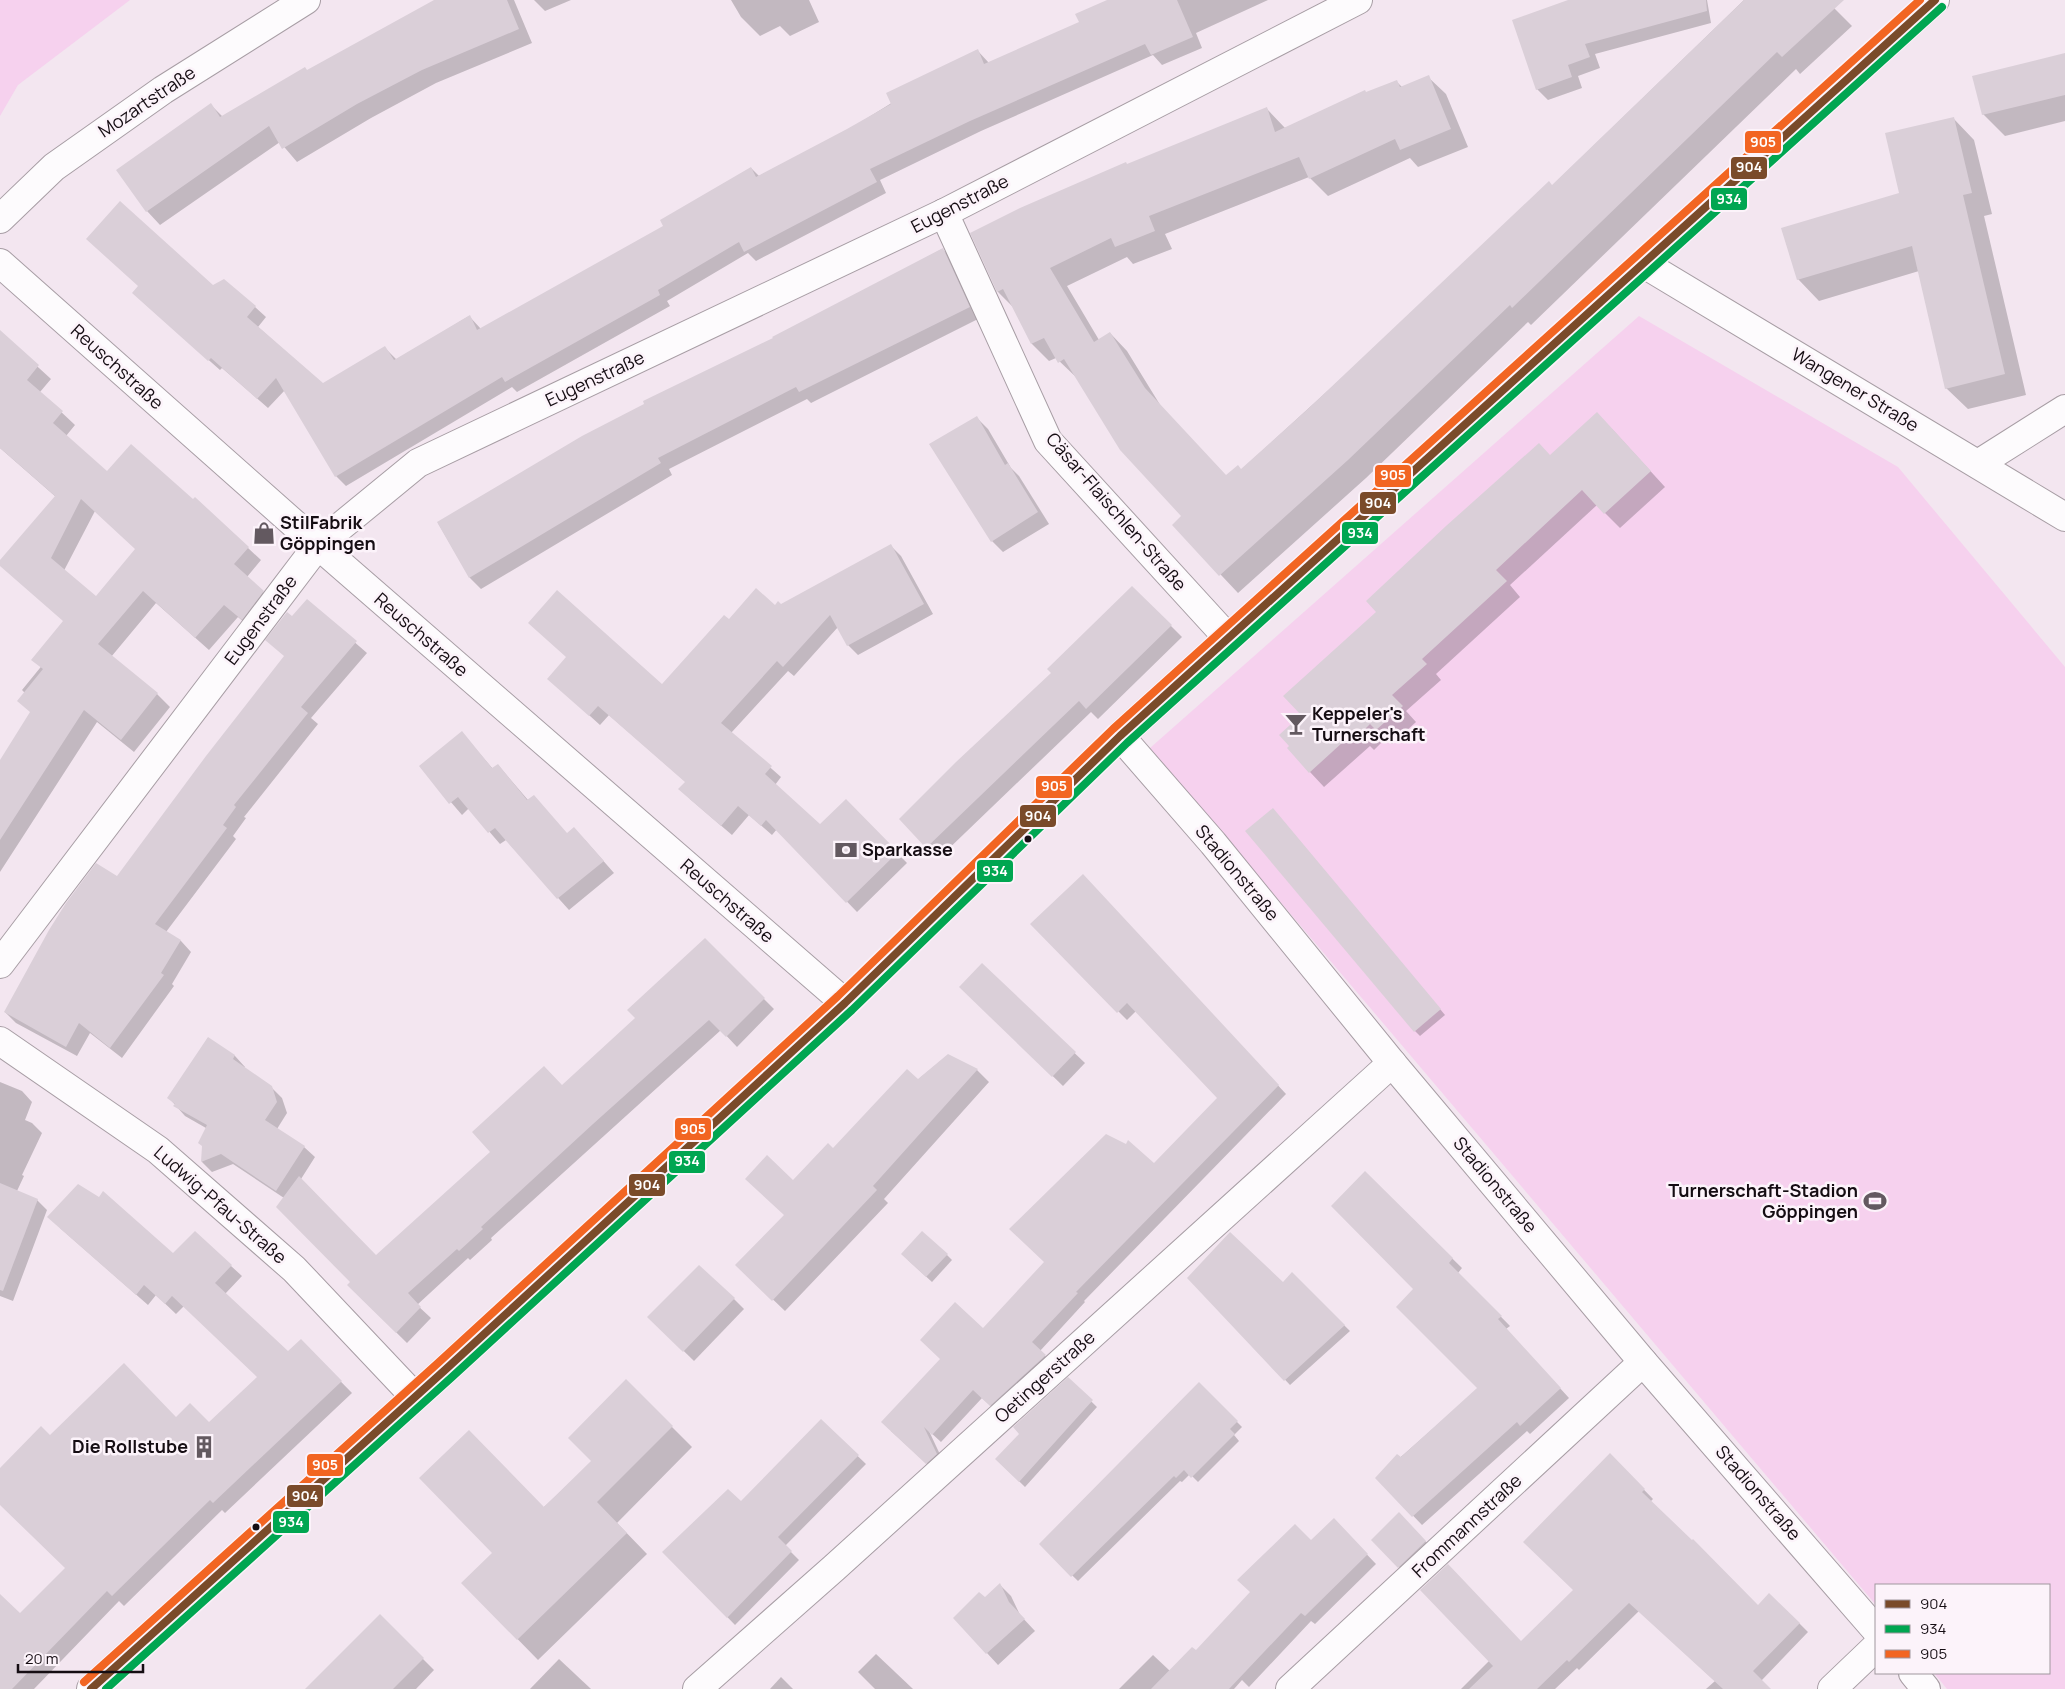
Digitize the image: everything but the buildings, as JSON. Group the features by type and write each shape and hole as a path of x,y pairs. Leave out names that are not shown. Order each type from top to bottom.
{"street":[{"name":"Mozartstraße","path":"0,219 54,166 163,90 306,0"},
{"name":"Eugenstraße","path":"0,964 318,545 418,463 944,213 1358,0"},
{"path":"91,1689 416,1397 845,1003 1120,736 1644,264 1931,1"},
{"name":"Cäsar-Flaischlen-Straße","path":"944,213 1048,441 1228,638"},
{"name":"Reuschstraße","path":"0,263 318,545 845,1003"},
{"name":"Wangener Straße","path":"1644,264 2065,517"},
{"path":"1978,464 2065,409"},
{"name":"Stadionstraße","path":"1120,736 1213,843 1392,1063 1643,1362 1875,1629"},
{"name":"Ludwig-Pfau-Straße","path":"0,1041 158,1150 294,1269 416,1397"},
{"name":"Oetingerstraße","path":"697,1689 834,1568 1392,1063"},
{"name":"Frommannstraße","path":"1290,1689 1643,1362"},
{"path":"1832,1689 1875,1648"},
{"path":"1914,1674 1926,1689"}],"shaded area":[{"path":"0,0 130,0 18,85 0,116"},
{"path":"1639,316 1898,467 2065,667 2065,1689 1947,1689 1935,1674 2050,1674 2050,1584 1875,1584 1875,1604 1150,748"}],"transit line":[{"name":"905","path":"84,1682 438,1363 838,996 1113,729 1920,0"},
{"name":"904","path":"91,1689 445,1370 845,1003 1120,736 1935,0"},
{"name":"934","path":"106,1689 452,1377 852,1010 1127,743 1942,7"}],"place":[{"name":"StilFabrik Göppingen","path":"264,533"},
{"name":"Keppeler's Turnerschaft","path":"1296,724"},
{"name":"Sparkasse","path":"846,850"},
{"name":"Turnerschaft-Stadion Göppingen","path":"1875,1201"},
{"name":"Die Rollstube","path":"204,1447"}]}
